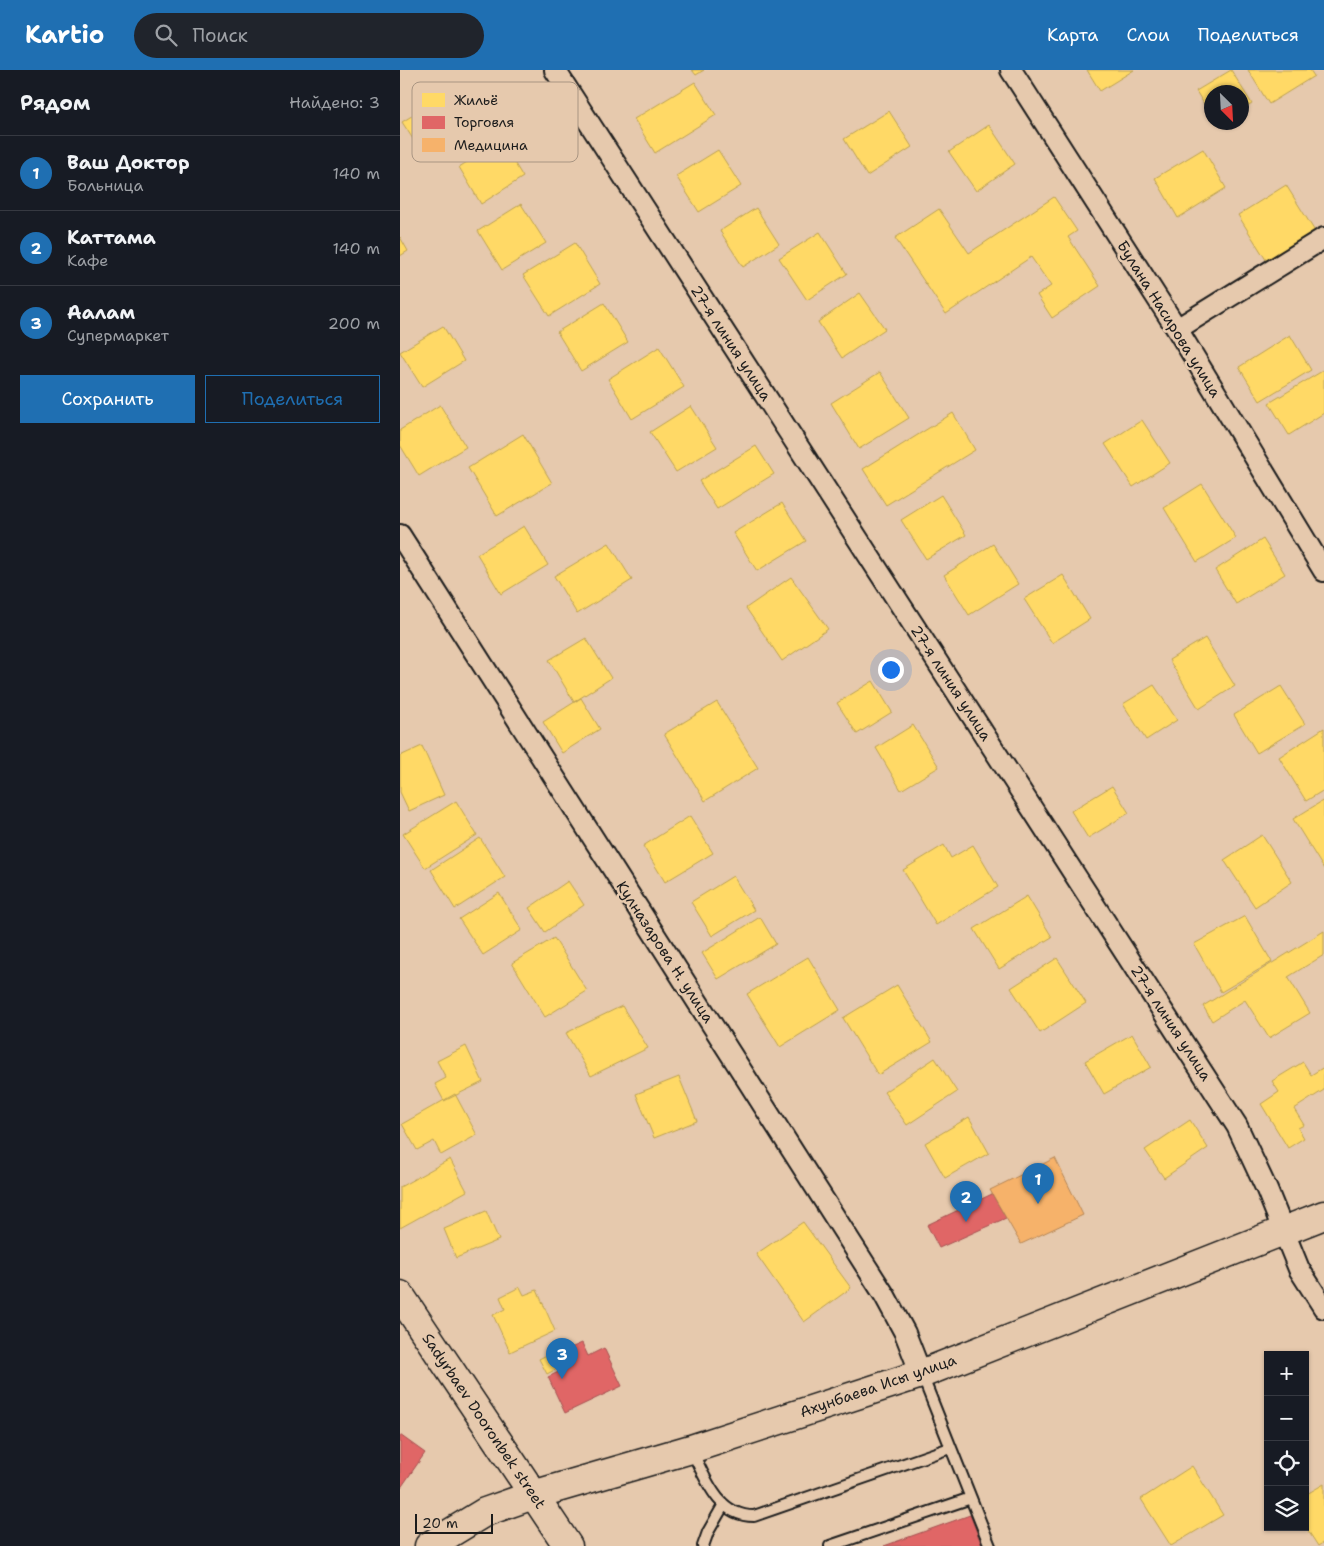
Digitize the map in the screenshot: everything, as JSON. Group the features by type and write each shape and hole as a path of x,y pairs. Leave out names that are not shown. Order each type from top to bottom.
{"main road":[{"name":"Ахунбаева Исы улица","path":"429,1546 485,1512 533,1495 691,1449 921,1374 1324,1215"},
{"name":"Sadyrbaev Dooronbek street","path":"400,1295 568,1546"}],"street":[{"name":"27-я линия улица","path":"555,70 563,82"},
{"name":"Булана Насирова улица","path":"1011,70 1176,328 1324,571"},
{"name":"27-я линия улица","path":"578,106 1237,1126 1299,1269 1324,1308"},
{"path":"1176,328 1324,238"},
{"name":"Кулназарова Н. улица","path":"400,535 885,1296 905,1332 921,1374"}],"lane":[{"path":"921,1374 990,1546"},
{"path":"691,1449 717,1499 723,1506 743,1516 754,1516 950,1448"},
{"path":"830,1546 971,1498"},
{"path":"703,1546 708,1532 723,1506"}],"building: Жильё":[{"path":"692,70 704,70 696,75"},
{"path":"1087,70 1134,70 1100,91"},
{"path":"1231,70 1240,85 1206,85"},
{"path":"1248,70 1310,70 1314,76 1269,104"},
{"path":"695,82 716,115 655,153 634,119"},
{"path":"1204,86 1204,104 1196,91"},
{"path":"889,111 912,147 867,176 844,139"},
{"path":"412,116 412,137 402,122"},
{"path":"989,125 1015,164 976,191 949,152"},
{"path":"1203,149 1226,188 1178,218 1155,178"},
{"path":"718,150 741,186 699,212 676,176"},
{"path":"467,162 514,162 523,177 481,204 459,167"},
{"path":"1286,185 1316,233 1268,263 1238,215"},
{"path":"1054,197 1077,231 1068,237 1100,286 1052,318 1037,295 1051,286 1031,257 946,314 895,238 939,209 969,253"},
{"path":"521,204 546,243 502,270 478,231"},
{"path":"756,208 779,244 743,267 720,231"},
{"path":"820,232 847,274 807,300 779,258"},
{"path":"400,237 408,251 400,256"},
{"path":"575,243 600,284 549,316 523,275"},
{"path":"860,293 885,329 842,358 818,322"},
{"path":"604,303 628,342 581,371 557,332"},
{"path":"443,326 464,361 422,387 400,352"},
{"path":"1290,335 1311,370 1260,401 1239,367"},
{"path":"659,347 684,387 632,419 608,379"},
{"path":"1324,370 1324,413 1289,435 1269,403"},
{"path":"880,372 909,418 859,449 831,403"},
{"path":"440,405 466,447 419,476 400,445 400,430"},
{"path":"691,406 717,447 676,472 650,432"},
{"path":"953,413 975,450 886,505 863,469"},
{"path":"1142,420 1170,463 1133,487 1105,444"},
{"path":"523,434 552,483 497,516 468,468"},
{"path":"756,446 774,474 717,509 699,481"},
{"path":"1202,484 1236,538 1197,562 1164,508"},
{"path":"941,495 966,535 926,559 901,520"},
{"path":"782,503 806,541 757,571 733,533"},
{"path":"524,526 548,565 501,594 477,554"},
{"path":"1263,539 1285,574 1236,604 1215,570"},
{"path":"609,543 632,580 577,614 554,576"},
{"path":"993,544 1018,584 969,615 944,575"},
{"path":"1063,575 1090,619 1052,643 1024,599"},
{"path":"791,577 828,629 782,661 746,608"},
{"path":"586,638 611,678 574,702 549,660"},
{"path":"1205,638 1235,686 1199,709 1169,660"},
{"path":"873,681 892,712 857,734 837,703"},
{"path":"1154,685 1177,720 1146,740 1123,704"},
{"path":"1281,686 1305,724 1257,753 1234,715"},
{"path":"581,698 600,729 562,753 543,722"},
{"path":"717,702 758,768 705,801 664,734"},
{"path":"913,725 939,767 901,790 876,748"},
{"path":"1324,728 1324,790 1306,801 1279,757"},
{"path":"422,746 444,795 409,811 400,792 400,756"},
{"path":"1112,786 1129,813 1088,838 1071,811"},
{"path":"1324,800 1324,869 1293,819"},
{"path":"456,801 477,835 425,868 403,834"},
{"path":"690,816 713,853 665,882 643,846"},
{"path":"1262,835 1292,882 1255,907 1224,860"},
{"path":"480,838 505,877 455,909 431,870"},
{"path":"944,845 951,858 973,845 998,887 936,925 903,870"},
{"path":"733,876 754,910 712,936 691,902"},
{"path":"568,881 584,905 545,932 529,908"},
{"path":"499,893 522,930 483,955 459,919"},
{"path":"1027,896 1052,937 999,969 974,929"},
{"path":"1245,916 1272,962 1221,992 1194,944"},
{"path":"760,917 776,944 718,979 702,953"},
{"path":"1324,931 1324,955 1288,977 1310,1013 1269,1038 1245,1000 1212,1021 1203,1006"},
{"path":"554,938 587,991 545,1017 512,963"},
{"path":"808,957 840,1010 780,1047 747,994"},
{"path":"1057,958 1086,1003 1040,1033 1011,988"},
{"path":"897,985 932,1042 878,1075 843,1018"},
{"path":"622,1006 648,1048 591,1076 566,1033"},
{"path":"1132,1034 1151,1067 1104,1094 1085,1061"},
{"path":"466,1046 483,1082 444,1101 435,1084 446,1078 437,1061"},
{"path":"935,1058 957,1092 907,1125 884,1092"},
{"path":"1303,1062 1311,1075 1324,1067 1324,1090 1294,1109 1304,1125 1298,1128 1304,1138 1288,1148 1261,1104 1279,1092 1272,1081"},
{"path":"679,1077 697,1121 654,1138 636,1094"},
{"path":"455,1094 477,1135 441,1155 434,1141 417,1150 402,1124"},
{"path":"969,1117 989,1153 945,1178 925,1143"},
{"path":"1190,1120 1208,1148 1164,1178 1145,1150"},
{"path":"450,1159 467,1191 400,1228 400,1187"},
{"path":"486,1211 499,1240 456,1258 444,1229"},
{"path":"803,1222 851,1288 804,1322 756,1254"},
{"path":"520,1287 524,1295 537,1290 555,1331 510,1352 493,1315 505,1309 500,1297"},
{"path":"560,1348 568,1363 547,1374 539,1359"},
{"path":"1192,1466 1223,1515 1171,1546 1141,1499"},
{"path":"1324,1484 1324,1542 1318,1546 1308,1531 1309,1493"}],"building: Торговля":[{"path":"992,1194 1006,1218 939,1248 927,1225"},
{"path":"582,1343 588,1356 604,1348 622,1386 565,1413 548,1377 573,1365 566,1350"},
{"path":"400,1435 425,1453 400,1489"},
{"path":"970,1515 982,1546 884,1546"}],"building: Медицина":[{"path":"1055,1158 1083,1215 1021,1244 990,1190"}],"place":[{"name":"Ваш Доктор","path":"1038,1204"},
{"name":"Каттама","path":"966,1222"},
{"name":"Аалам","path":"562,1379"}]}
